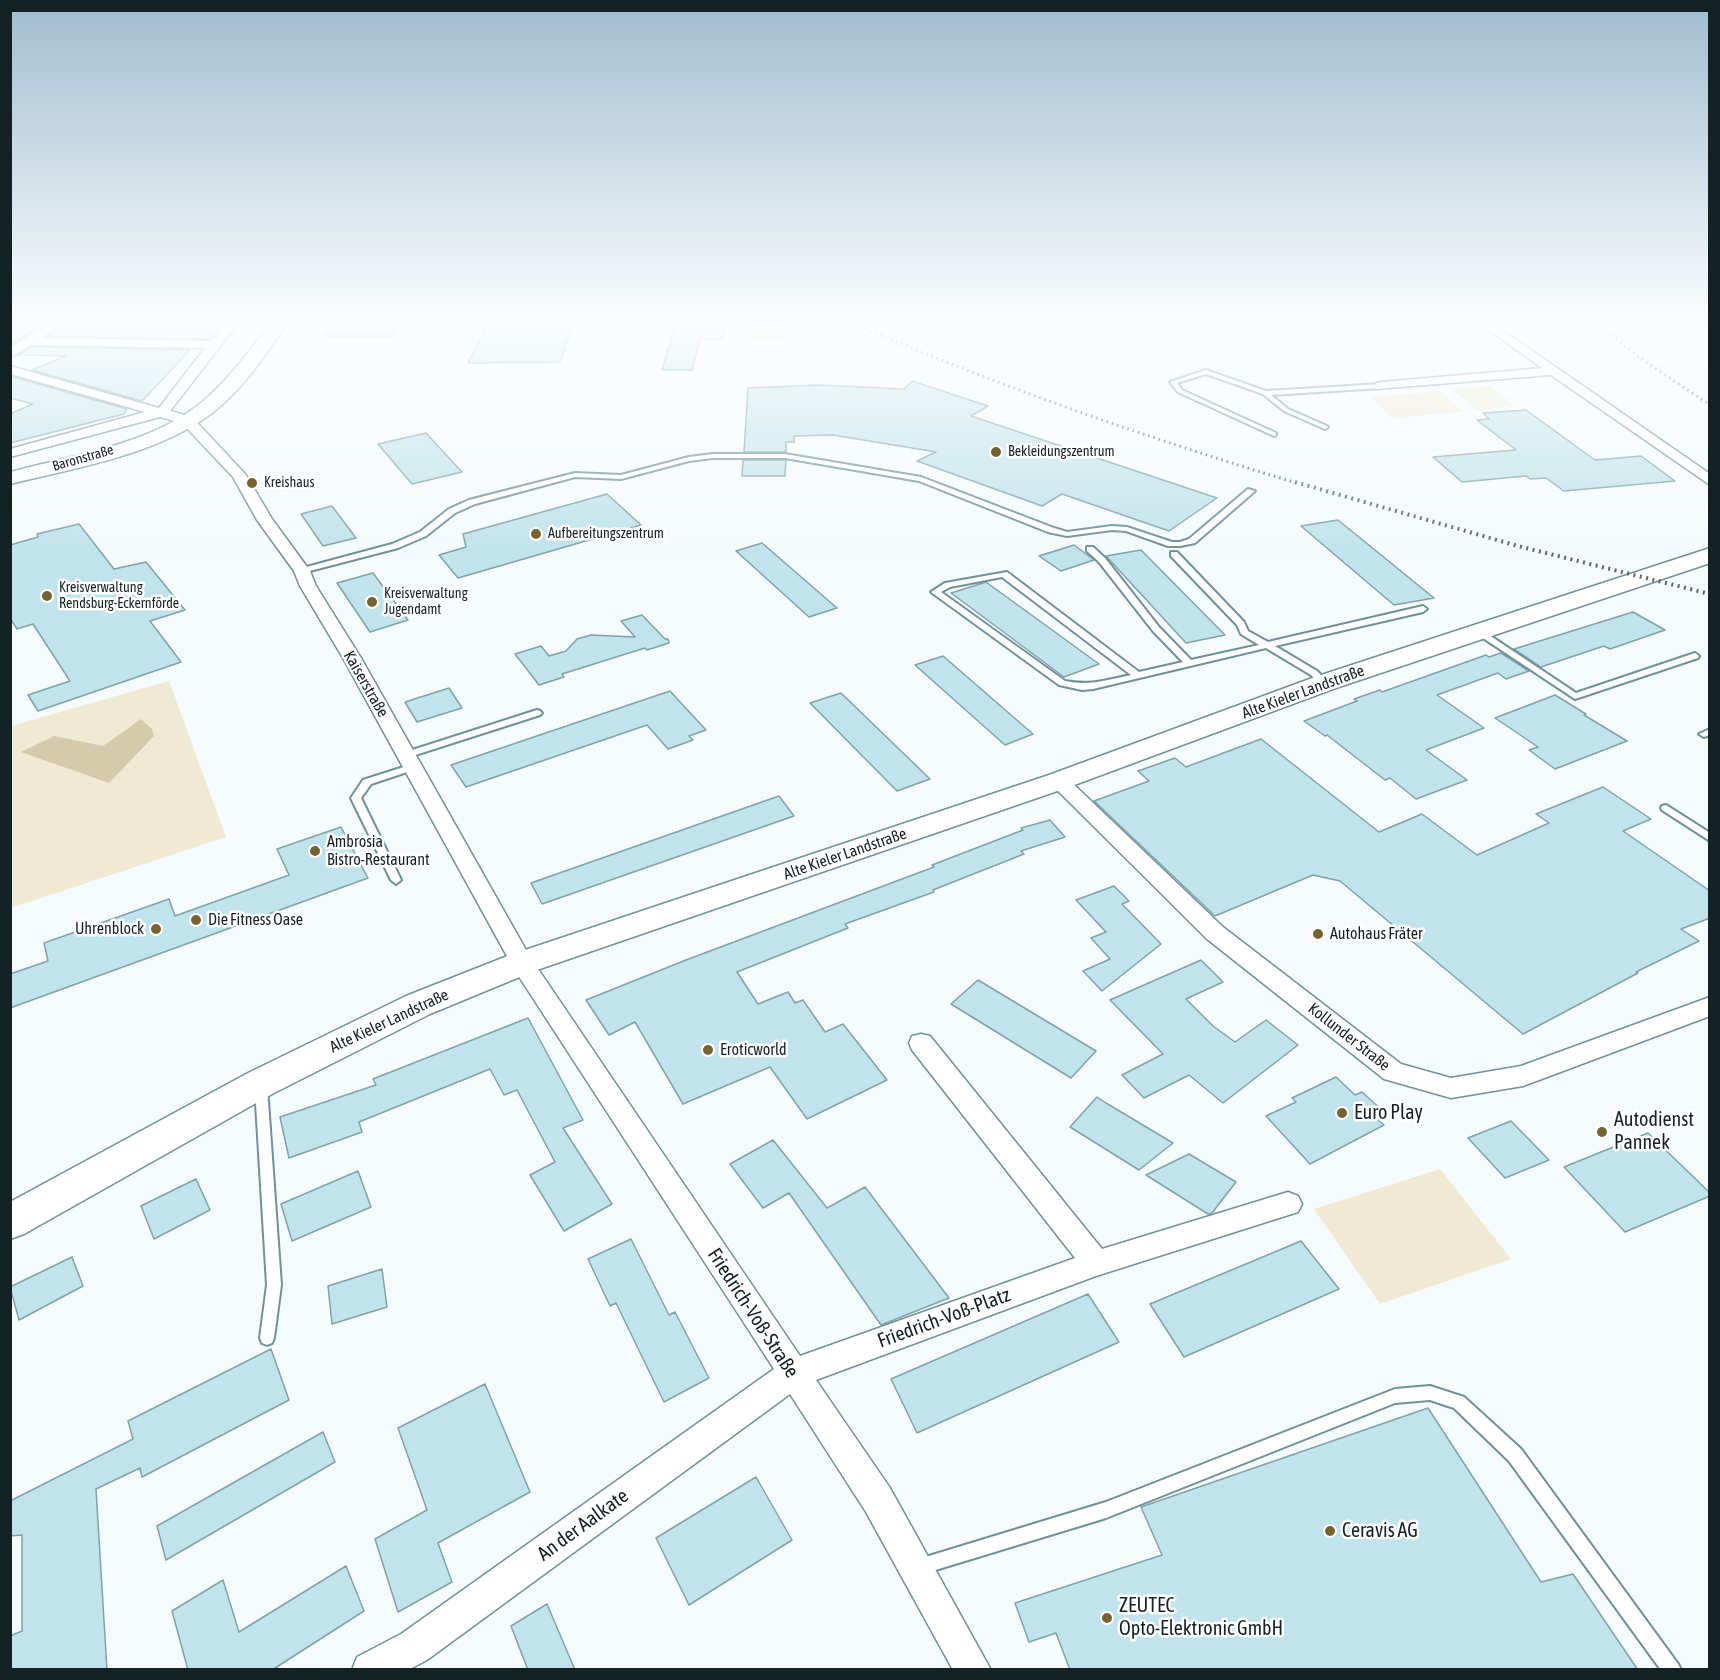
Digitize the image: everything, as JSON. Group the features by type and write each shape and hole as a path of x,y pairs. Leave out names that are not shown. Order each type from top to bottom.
{"street":[{"path":"106,396 187,420"},
{"path":"163,412 172,396"},
{"name":"Baronstraße","path":"10,478 138,442 187,420 218,396"},
{"path":"1592,396 1710,481"},
{"name":"Baronstraße","path":"10,453 163,412"},
{"name":"Kaiserstraße","path":"187,420 239,475 265,520 302,571 308,586 522,963"},
{"name":"Alte Kieler Landstraße","path":"10,1222 261,1083 418,1005 522,963 1059,781 1324,683 1710,555"},
{"name":"Kollunder Straße","path":"1059,781 1215,933 1394,1072 1451,1088 1523,1076 1710,1006"},
{"name":"Friedrich-Voß-Straße","path":"522,963 792,1374 878,1500 973,1670"},
{"path":"921,1043 1096,1263"},
{"name":"Friedrich-Voß-Platz","path":"792,1374 1096,1263 1287,1204"},
{"name":"An der Aalkate","path":"370,1670 414,1647 792,1374"}],"lane":[{"path":"1192,396 1274,434"},
{"path":"1269,396 1286,410 1325,427"},
{"path":"302,571 395,546 423,534 452,511 472,502 575,476 621,477 688,459 713,456 785,456 921,479 1051,530 1067,534 1112,528 1127,529 1170,544 1191,541 1251,491"},
{"path":"1090,549 1102,560 1156,629 1189,663"},
{"path":"1173,554 1241,624 1244,632 1314,673 1324,683"},
{"path":"1137,675 1004,574 948,585 935,592 1062,683 1082,687 1093,687 1423,609"},
{"path":"1480,632 1575,696 1695,656"},
{"path":"396,880 356,798 367,782 409,761 537,712"},
{"path":"1666,808 1710,838"},
{"path":"261,1083 274,1284 267,1338"},
{"path":"916,1568 1106,1510 1395,1396 1430,1393 1459,1402 1515,1455 1672,1670"}],"shaded area":[{"path":"1446,396 1463,412 1392,418 1370,397"},
{"path":"1460,396 1503,396 1515,406 1477,410"},
{"path":"169,681 226,837 11,908 11,726"},
{"path":"141,719 152,729 154,736 109,783 21,752 54,736 103,746"},
{"path":"1440,1169 1511,1259 1380,1304 1314,1209"}],"building":[{"path":"82,396 127,409 124,414 10,443 10,414 33,404 10,398"},
{"path":"126,396 146,396 142,401"},
{"name":"Bekleidungszentrum","path":"747,396 959,396 988,406 971,416 1217,498 1169,531 1062,494 1042,506 917,461 936,452 833,435 794,436 794,442 786,442 786,452 744,452"},
{"path":"1526,410 1595,460 1641,456 1675,481 1564,491 1546,478 1530,479 1526,476 1462,482 1433,457 1516,450 1477,420 1489,419 1483,413"},
{"path":"426,433 462,472 412,484 378,444"},
{"path":"743,460 786,460 785,476 742,476"},
{"name":"Aufbereitungszentrum","path":"607,494 641,525 458,578 439,555 466,547 463,534"},
{"path":"332,506 356,538 323,546 301,514"},
{"path":"1338,520 1434,598 1394,605 1301,526"},
{"path":"79,524 114,569 146,562 185,610 150,621 181,662 38,711 28,695 70,681 33,624 17,629 10,618 10,545 38,537 37,534"},
{"path":"762,543 837,608 809,617 736,551"},
{"path":"1074,545 1094,560 1061,571 1039,556"},
{"path":"1141,550 1225,635 1186,643 1106,556"},
{"name":"Kreisverwaltung Jugendamt","path":"373,573 408,620 370,632 337,583"},
{"path":"986,582 1099,664 1064,677 951,593"},
{"path":"1633,612 1665,630 1610,649 1604,646 1541,667 1514,649"},
{"path":"642,615 665,639 668,639 669,643 647,650 645,648 562,674 564,677 539,685 515,654 541,646 549,656 566,651 577,639 591,635 635,637 621,621"},
{"path":"1501,653 1529,671 1506,679 1498,673 1437,695 1484,728 1426,750 1467,780 1416,799 1390,778 1385,780 1327,735 1325,736 1304,721 1380,690 1382,692 1486,655 1489,657"},
{"path":"943,656 1033,734 1005,745 915,665"},
{"path":"449,688 462,708 417,722 405,702"},
{"path":"670,691 706,730 689,736 693,740 668,749 647,725 466,787 451,765"},
{"path":"841,693 930,779 897,791 810,703"},
{"path":"1555,695 1627,741 1555,769 1529,750 1538,747 1495,718"},
{"path":"1261,739 1379,832 1422,814 1477,855 1549,823 1536,814 1603,787 1651,819 1623,831 1710,891 1710,918 1681,929 1699,941 1636,972 1638,973 1523,1034 1340,881 1313,875 1215,916 1094,801 1149,781 1138,771 1175,758 1186,767"},
{"path":"779,796 794,816 542,904 531,883"},
{"path":"1050,820 1065,837 1021,851 1024,854 933,890 934,892 845,924 848,928 737,972 758,1004 788,992 795,1003 803,1000 825,1032 843,1024 887,1080 807,1119 770,1067 683,1104 635,1022 609,1035 586,1000 934,867 932,865 1023,830 1021,828"},
{"name":"Uhrenblock","path":"341,827 368,878 10,1008 10,974 48,961 44,943 169,899 175,916 289,875 277,849"},
{"path":"1114,886 1129,901 1122,904 1161,944 1102,991 1083,971 1110,959 1091,938 1106,932 1076,900"},
{"path":"1201,960 1223,982 1186,999 1213,1026 1235,1042 1266,1020 1298,1045 1223,1103 1189,1075 1144,1098 1122,1075 1163,1054 1110,1000"},
{"path":"978,980 1096,1051 1071,1078 951,1004"},
{"path":"528,1018 583,1120 563,1128 612,1204 564,1231 530,1175 555,1162 517,1090 504,1095 490,1069 359,1122 362,1132 289,1158 280,1117 376,1085 373,1079"},
{"name":"Euro Play","path":"1336,1077 1355,1095 1362,1092 1383,1111 1374,1116 1384,1125 1310,1164 1266,1116 1296,1102 1292,1098"},
{"path":"1097,1097 1173,1143 1139,1170 1070,1127"},
{"path":"1511,1121 1549,1160 1505,1178 1468,1138"},
{"path":"1648,1133 1710,1193 1710,1196 1625,1232 1564,1167"},
{"path":"773,1140 827,1208 865,1187 949,1298 881,1325 789,1193 763,1208 730,1164"},
{"path":"1189,1154 1236,1182 1212,1213 1208,1214 1146,1175"},
{"path":"358,1171 371,1207 292,1241 281,1204"},
{"path":"196,1179 210,1210 154,1239 141,1206"},
{"path":"631,1239 669,1315 675,1312 709,1378 664,1402 616,1303 610,1306 588,1259"},
{"path":"1301,1241 1339,1289 1184,1357 1150,1304"},
{"path":"72,1257 83,1286 19,1320 10,1287"},
{"path":"382,1269 387,1307 332,1324 328,1286"},
{"path":"1088,1294 1119,1342 917,1433 891,1379"},
{"path":"271,1349 289,1400 142,1477 140,1468 96,1489 107,1670 10,1670 10,1636 22,1631 22,1535 10,1536 10,1501 133,1439 128,1421"},
{"path":"485,1384 530,1492 438,1543 452,1582 398,1612 375,1539 427,1510 398,1428"},
{"name":"Ceravis AG","path":"1428,1408 1541,1582 1573,1574 1638,1670 1070,1670 1056,1633 1029,1642 1015,1603 1162,1555 1141,1507"},
{"path":"323,1432 335,1462 166,1560 157,1526"},
{"path":"756,1477 792,1540 689,1605 656,1538"},
{"path":"346,1566 364,1611 272,1670 188,1670 172,1611 223,1580 239,1632"},
{"path":"547,1604 575,1670 528,1670 511,1626"}],"railway":[{"path":"1036,396 1300,484"},
{"path":"1697,396 1710,405"},
{"path":"1295,482 1518,546 1710,594"}],"place":[{"name":"Bekleidungszentrum","path":"996,452"},
{"name":"Kreishaus","path":"252,483"},
{"name":"Aufbereitungszentrum","path":"536,534"},
{"name":"Kreisverwaltung Rendsburg-Eckernförde","path":"47,596"},
{"name":"Kreisverwaltung Jugendamt","path":"372,602"},
{"name":"Ambrosia Bistro-Restaurant","path":"315,851"},
{"name":"Die Fitness Oase","path":"196,920"},
{"name":"Uhrenblock","path":"156,929"},
{"name":"Autohaus Fräter","path":"1318,934"},
{"name":"Eroticworld","path":"708,1050"},
{"name":"Euro Play","path":"1342,1113"},
{"name":"Autodienst Pannek","path":"1602,1132"},
{"name":"Ceravis AG","path":"1330,1531"},
{"name":"ZEUTEC Opto-Elektronic GmbH","path":"1107,1618"}]}
